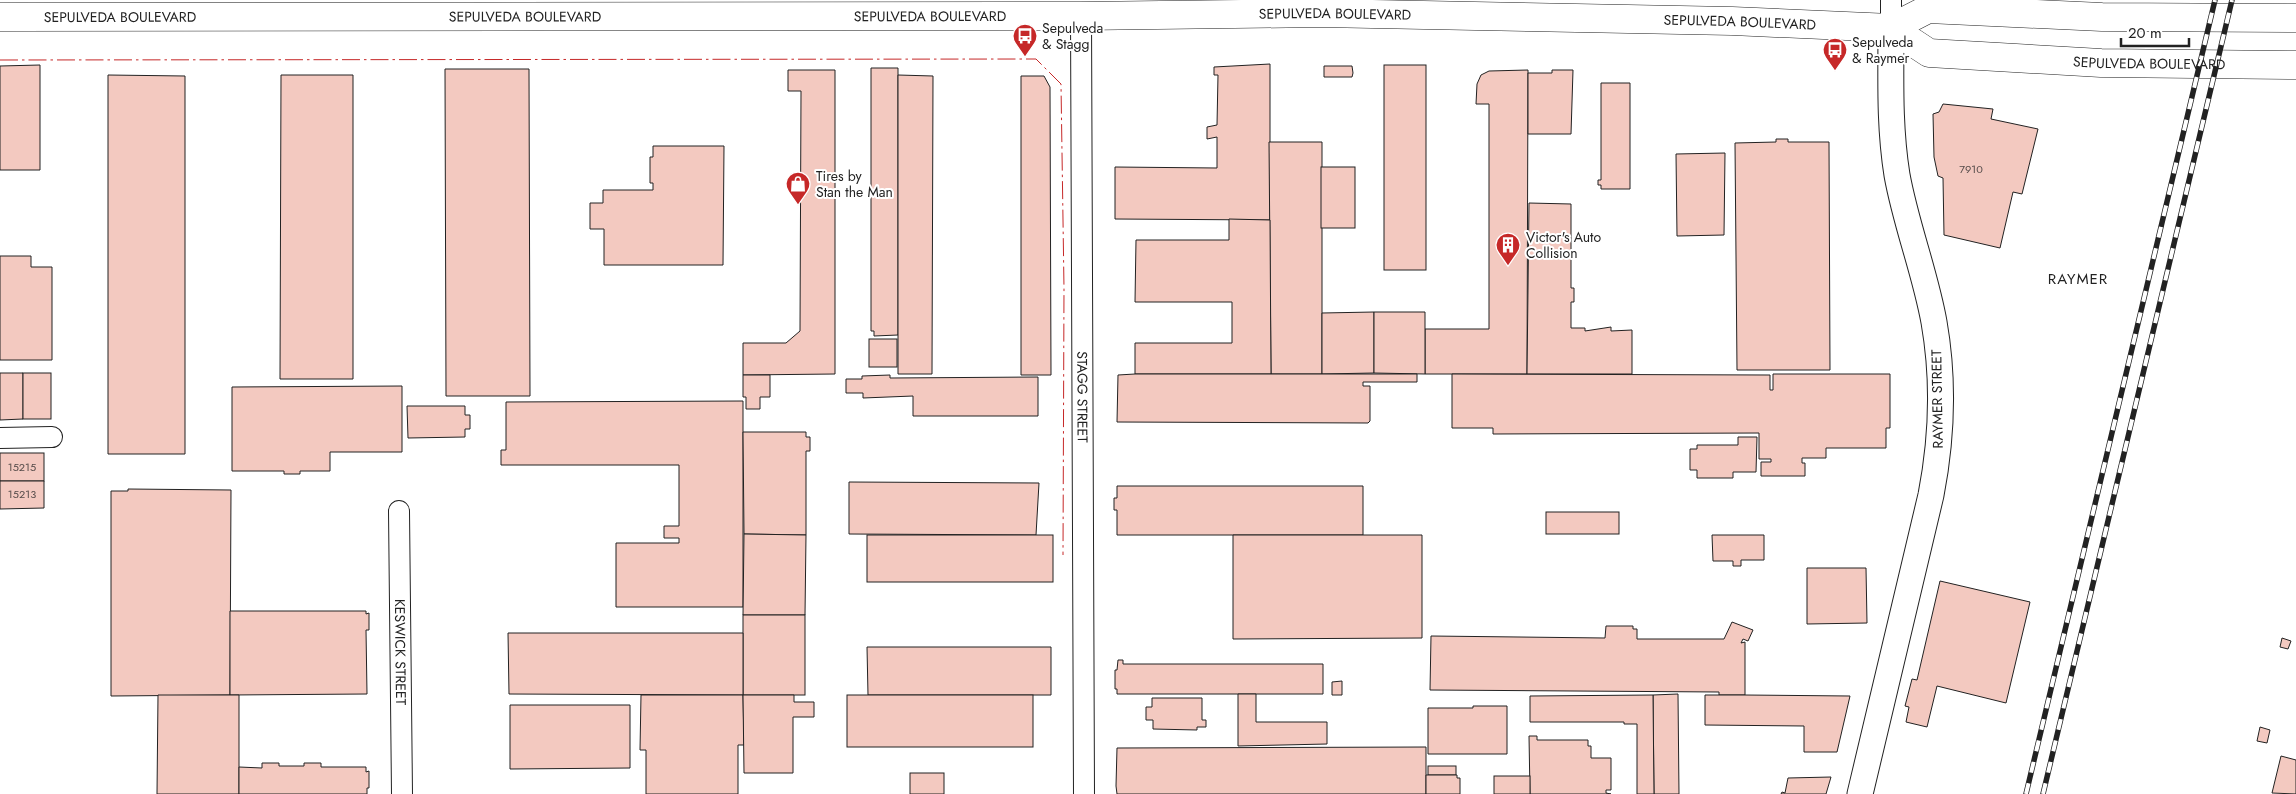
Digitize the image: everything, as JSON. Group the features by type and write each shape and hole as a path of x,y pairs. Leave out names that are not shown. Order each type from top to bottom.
{"main road":[{"name":"SEPULVEDA BOULEVARD","path":"0,18 1081,8 1465,14 1732,21 1891,28 1928,9 2122,18 2296,18"},
{"name":"SEPULVEDA BOULEVARD","path":"1891,28 1929,53 2101,63 2296,65"}],"street":[{"name":"RAYMER STREET","path":"1860,794 1931,495 1938,458 1940,420 1939,371 1934,321 1898,177 1890,130 1891,0"},
{"name":"STAGG STREET","path":"1081,8 1084,794"},
{"path":"0,438 52,438"},
{"name":"KESWICK STREET","path":"399,511 402,794"}],"building":[{"path":"1270,64 1270,220 1115,219 1115,167 1217,168 1217,137 1207,139 1207,127 1217,125 1218,75 1214,75 1214,67"},
{"path":"40,65 40,170 0,170 0,66"},
{"path":"1384,65 1426,65 1426,270 1384,270"},
{"path":"1324,66 1352,66 1352,77 1324,77"},
{"path":"871,68 898,68 898,335 874,336 874,331 871,331"},
{"path":"445,69 529,69 530,396 446,396"},
{"path":"788,70 835,70 835,374 743,375 743,343 786,343 800,331 801,91 788,91"},
{"name":"Victor's Auto Collision","path":"1528,70 1527,374 1425,374 1425,329 1489,329 1489,104 1476,104 1477,84 1481,75 1489,71"},
{"path":"1552,70 1573,70 1571,134 1528,134 1528,73 1552,73"},
{"path":"108,75 185,76 185,454 108,454"},
{"path":"281,75 353,75 353,379 280,379"},
{"path":"898,75 933,76 932,374 898,374"},
{"path":"1021,76 1044,76 1050,87 1051,375 1021,375"},
{"path":"1601,83 1630,83 1630,189 1601,189 1601,185 1598,185 1598,180 1601,180"},
{"path":"1943,104 1993,109 1991,119 2038,129 2022,194 2013,192 2000,248 1944,235 1943,178 1938,176 1934,157 1933,114 1939,112"},
{"path":"1776,139 1788,139 1788,142 1829,142 1830,370 1737,370 1735,143 1776,142"},
{"path":"1269,142 1322,142 1322,374 1271,374"},
{"path":"653,146 724,146 723,265 604,265 604,229 590,229 590,203 603,203 603,190 653,190 653,183 650,183 650,157 653,157"},
{"path":"1725,153 1724,235 1677,236 1676,154"},
{"path":"1321,167 1355,167 1355,228 1321,228"},
{"path":"1529,203 1571,204 1571,288 1574,288 1574,302 1571,302 1571,328 1585,328 1585,331 1611,327 1611,331 1632,330 1632,374 1527,374"},
{"path":"1229,219 1270,220 1271,374 1135,374 1135,343 1232,343 1232,302 1135,302 1136,240 1229,240"},
{"path":"0,256 31,256 31,267 52,267 52,360 0,360"},
{"path":"1374,312 1374,373 1322,374 1322,313"},
{"path":"1374,312 1425,312 1425,374 1374,373"},
{"path":"869,339 897,339 897,367 869,367"},
{"path":"0,373 23,373 23,419 0,420"},
{"path":"23,373 51,373 51,419 23,419"},
{"path":"1417,374 1417,382 1363,382 1363,386 1370,386 1370,421 1368,423 1117,422 1118,375"},
{"path":"1452,374 1770,375 1770,390 1773,390 1773,374 1890,374 1890,428 1886,428 1886,448 1826,448 1826,458 1802,458 1802,463 1805,463 1805,476 1761,476 1761,462 1771,462 1771,459 1759,459 1759,433 1493,434 1493,428 1452,428"},
{"path":"743,375 770,375 770,397 760,397 760,409 746,409 746,397 743,397"},
{"path":"890,375 890,378 1038,377 1038,416 913,416 913,396 863,398 863,393 846,393 846,379 862,379 862,376"},
{"path":"402,386 402,452 330,452 330,471 300,471 300,474 284,474 284,471 232,471 232,387"},
{"path":"743,401 743,607 616,607 616,543 679,543 679,538 664,538 664,526 679,526 679,465 501,465 501,450 506,450 506,402"},
{"path":"407,406 465,406 465,415 470,415 470,429 465,429 465,437 408,438"},
{"path":"743,432 806,432 806,437 810,437 810,451 806,451 806,535 744,534"},
{"path":"1738,437 1757,437 1756,472 1733,472 1733,478 1697,478 1697,470 1690,470 1690,449 1697,449 1697,445 1738,445"},
{"path":"0,453 44,453 44,481 0,481"},
{"path":"0,481 44,481 44,508 0,509"},
{"path":"849,482 1039,483 1036,535 849,534"},
{"path":"1117,486 1363,486 1363,535 1117,535 1117,510 1114,510 1114,498 1117,498"},
{"path":"128,489 231,490 230,695 111,696 111,491 128,491"},
{"path":"1546,512 1619,512 1619,534 1546,534"},
{"path":"744,534 806,535 805,615 743,615"},
{"path":"867,535 1053,535 1053,582 867,582"},
{"path":"1233,535 1422,535 1422,638 1233,639"},
{"path":"1712,535 1764,535 1764,560 1741,560 1741,566 1733,566 1733,561 1713,561"},
{"path":"1807,568 1866,568 1867,623 1807,624"},
{"path":"1940,581 2030,602 2006,703 1937,686 1927,727 1906,722 1909,707 1905,706 1912,679 1917,680"},
{"path":"230,611 366,611 366,614 369,613 369,630 366,630 367,694 230,695"},
{"path":"743,615 805,615 805,695 743,695"},
{"path":"1732,622 1753,630 1748,641 1743,639 1741,643 1745,642 1745,695 1719,695 1719,692 1430,690 1431,636 1605,638 1606,626 1633,626 1633,629 1637,629 1637,639 1724,639"},
{"path":"508,633 743,633 743,695 509,694"},
{"path":"2282,638 2291,641 2288,649 2280,647"},
{"path":"867,647 1051,647 1051,695 868,695"},
{"path":"1118,660 1123,660 1123,664 1323,664 1323,694 1117,694 1117,689 1115,689 1115,670 1117,670"},
{"path":"1342,681 1342,695 1332,695 1332,682"},
{"path":"1238,694 1256,694 1256,722 1327,722 1327,744 1238,746"},
{"path":"1678,694 1679,794 1654,794 1653,695"},
{"path":"158,695 239,695 239,794 157,794"},
{"path":"641,695 743,695 744,745 738,745 738,794 646,794 646,750 640,750"},
{"path":"743,695 794,695 794,702 814,702 814,717 793,717 793,773 744,773"},
{"path":"847,695 1033,695 1033,747 847,747"},
{"path":"1653,695 1654,794 1637,794 1637,724 1624,724 1624,722 1530,722 1530,696"},
{"path":"1705,695 1850,696 1837,752 1804,752 1804,726 1705,725"},
{"path":"1152,698 1202,698 1202,720 1206,720 1206,727 1197,727 1197,730 1153,729 1153,720 1146,720 1146,707 1152,707"},
{"path":"510,705 630,705 630,768 510,769"},
{"path":"1473,706 1507,706 1507,754 1428,754 1428,708 1473,708"},
{"path":"2260,727 2270,730 2267,743 2257,741"},
{"path":"1529,736 1537,736 1537,740 1588,740 1588,746 1591,746 1591,758 1611,758 1611,790 1606,790 1606,793 1611,794 1530,794"},
{"path":"1426,747 1426,794 1117,794 1117,748"},
{"path":"2281,756 2296,760 2296,794 2272,793"},
{"path":"262,763 279,763 279,766 304,766 304,763 321,763 321,767 366,767 366,772 369,771 369,788 367,788 367,794 239,794 239,767 262,768"},
{"path":"1428,766 1456,766 1456,775 1428,775"},
{"path":"910,773 944,773 944,794 910,794"},
{"path":"1426,775 1457,775 1457,778 1460,778 1460,794 1426,794"},
{"path":"1494,776 1530,776 1530,794 1494,794"},
{"path":"1831,777 1826,794 1781,794 1782,792 1785,793 1788,778"}],"railway":[{"path":"2026,794 2215,0"},
{"path":"2043,794 2232,0"}],"power":[{"path":"0,60 1036,59 1061,84 1064,288 1063,555"}],"place":[{"name":"Sepulveda & Stagg","path":"1025,57"},
{"name":"Sepulveda & Raymer","path":"1835,71"},
{"name":"Tires by Stan the Man","path":"798,205"},
{"name":"Victor's Auto Collision","path":"1508,266"}],"district":[{"name":"RAYMER","path":"2078,279"}]}
